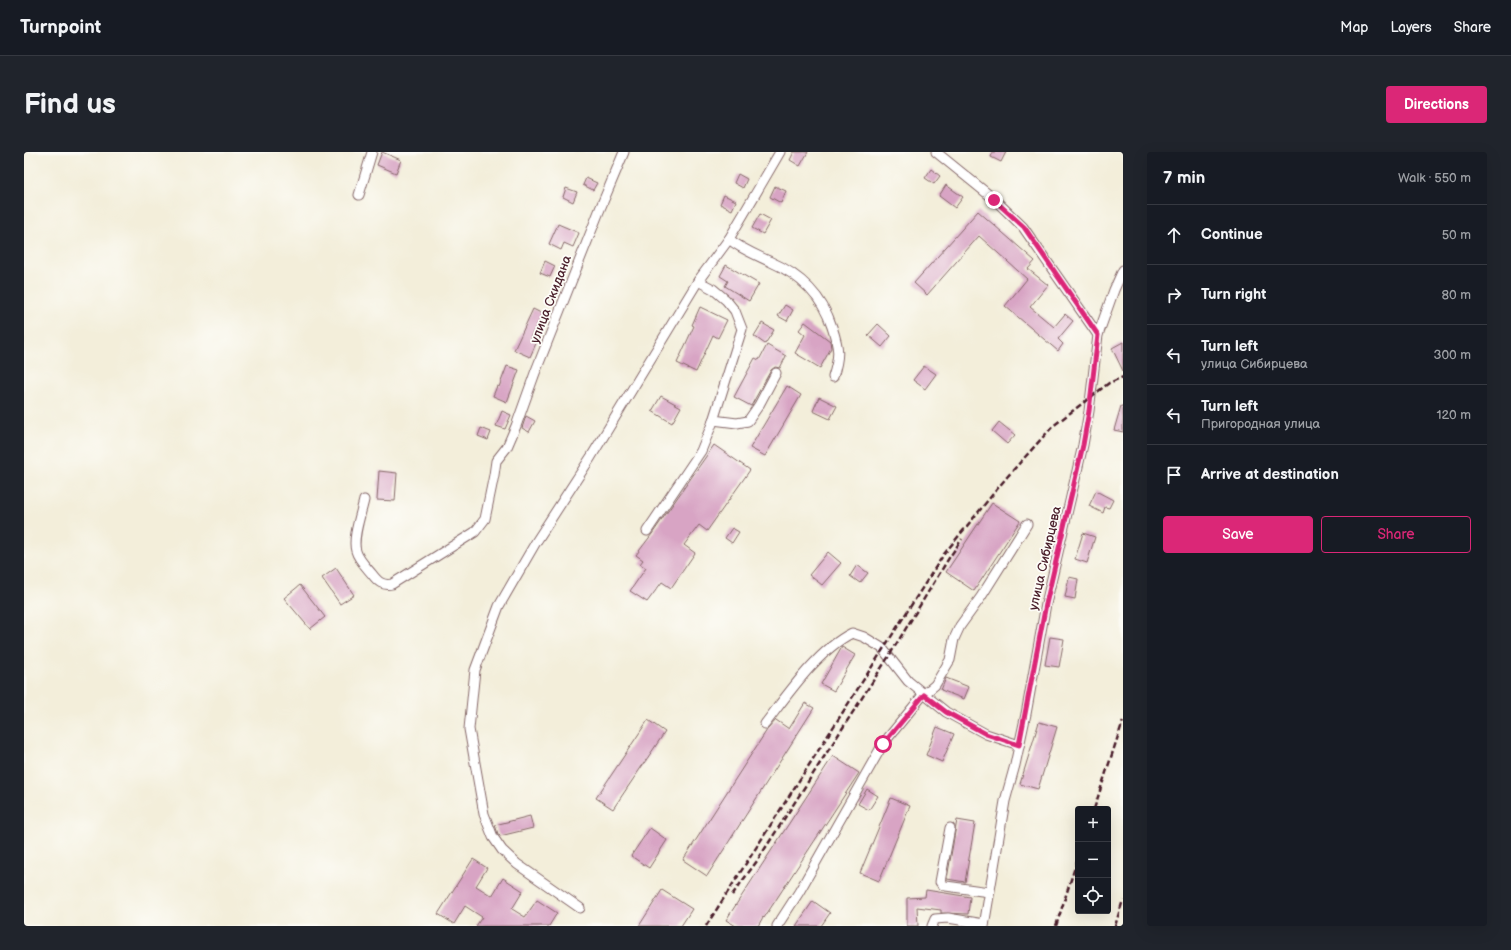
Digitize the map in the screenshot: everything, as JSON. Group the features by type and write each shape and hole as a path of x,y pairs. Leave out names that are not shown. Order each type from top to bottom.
{"street":[{"path":"359,195 372,152"},
{"name":"улица Скидана","path":"364,500 355,543 356,553 372,575 381,583 386,585 392,584 475,532 485,519 496,461 507,447 516,426 535,373 624,152"},
{"path":"580,908 517,864 500,847 490,832 484,814 469,729 475,670 498,606 536,542 592,457 698,281 729,239 780,152"},
{"path":"936,152 1024,227 1098,335"},
{"path":"729,239 737,246 770,261 804,282 816,295 828,316 838,348 836,367 833,377"},
{"name":"улица Сибирцева","path":"984,925 1005,801 1019,745 1046,604 1083,445 1089,411 1098,335 1114,290 1123,270"},
{"path":"647,530 701,451 713,420 742,329 736,311 726,300 713,289 698,281"},
{"path":"713,420 737,423 748,421 759,405 776,372"},
{"path":"777,926 799,892 883,744 924,695 935,685 950,660 954,639 960,626 981,597 1027,524"},
{"path":"765,724 802,676 839,639 852,633 864,637 882,648 908,681 946,712 986,734 1019,745"},
{"path":"950,828 940,882 946,886 989,892"},
{"path":"932,926 935,918 948,918 984,925"}],"building":[{"path":"382,152 401,160 396,173 377,165"},
{"path":"794,152 808,152 800,166 790,160"},
{"path":"993,152 1006,152 1001,162 991,157"},
{"path":"931,169 940,176 934,184 925,178"},
{"path":"738,174 747,179 743,188 734,183"},
{"path":"586,178 597,183 593,190 583,185"},
{"path":"946,185 963,197 955,208 939,196"},
{"path":"775,186 786,191 781,203 770,197"},
{"path":"566,188 577,192 573,202 563,197"},
{"path":"724,195 736,201 732,210 720,204"},
{"path":"978,211 1035,261 1028,269 1048,285 1030,307 1054,327 1065,314 1073,321 1058,339 1063,344 1058,351 1005,306 1027,279 979,236 927,295 914,283"},
{"path":"760,214 771,220 763,234 752,228"},
{"path":"558,224 579,233 573,247 564,243 561,250 549,244"},
{"path":"545,261 555,266 550,277 540,273"},
{"path":"726,265 759,284 749,301 725,286 728,281 720,276"},
{"path":"785,305 793,310 787,321 778,316"},
{"path":"700,307 727,320 718,338 713,335 696,372 677,363 694,326 692,325"},
{"path":"533,309 543,314 530,338 537,341 530,357 514,350"},
{"path":"805,322 830,341 831,348 820,368 795,353 805,335 799,330"},
{"path":"762,323 774,330 765,344 754,336"},
{"path":"878,324 891,336 882,347 868,335"},
{"path":"1123,342 1123,371 1112,348"},
{"path":"767,345 786,356 780,368 775,367 771,370 751,406 734,397 755,358 759,360"},
{"path":"507,366 519,370 507,402 493,396 497,386 499,387"},
{"path":"924,366 936,374 925,389 913,380"},
{"path":"787,386 801,395 765,456 750,448"},
{"path":"661,396 681,407 672,423 652,411"},
{"path":"819,397 837,406 830,419 813,411"},
{"path":"1121,406 1123,406 1123,432 1114,430"},
{"path":"502,411 511,415 505,429 496,426"},
{"path":"526,416 535,421 529,432 522,428"},
{"path":"999,422 1015,435 1007,444 992,431"},
{"path":"481,428 491,432 488,440 478,436"},
{"path":"714,445 750,470 707,531 699,525 684,545 695,553 671,588 662,582 647,602 630,591 646,568 640,564 643,560 636,555"},
{"path":"379,471 397,473 395,501 377,500"},
{"path":"1096,491 1113,500 1109,508 1105,507 1103,513 1089,506"},
{"path":"992,503 1020,521 974,591 946,572"},
{"path":"732,528 739,532 732,543 725,538"},
{"path":"1083,533 1095,537 1087,563 1075,559"},
{"path":"828,552 841,563 822,585 809,575"},
{"path":"857,565 868,573 860,583 850,576"},
{"path":"336,568 354,595 340,604 322,578"},
{"path":"1069,577 1078,579 1075,599 1065,597"},
{"path":"300,585 325,617 310,629 284,598"},
{"path":"1050,637 1064,639 1059,667 1045,665"},
{"path":"842,647 855,655 834,691 821,684"},
{"path":"946,678 969,687 964,699 941,690"},
{"path":"805,703 814,708 707,876 683,860 767,730 776,720 789,729"},
{"path":"648,720 665,732 613,809 596,798"},
{"path":"1039,722 1057,727 1038,789 1020,784"},
{"path":"937,727 954,734 942,762 926,755"},
{"path":"833,756 859,773 758,926 736,926 726,920"},
{"path":"867,789 878,796 869,810 858,804"},
{"path":"891,798 910,806 879,881 860,873"},
{"path":"530,816 533,828 500,836 498,834 495,825"},
{"path":"957,820 975,823 965,882 947,879"},
{"path":"650,828 667,840 649,868 631,856"},
{"path":"473,859 487,868 476,886 492,896 503,878 523,891 512,909 525,917 537,900 557,913 549,926 476,926 482,917 465,906 454,924 438,914"},
{"path":"662,890 692,909 681,926 639,926"},
{"path":"926,890 970,897 968,914 941,913 941,910 917,907 918,926 907,926 907,898 925,897"},
{"path":"813,901 830,913 821,926 796,926"}],"railway":[{"path":"706,926 944,554 1007,477 1053,426 1109,383 1123,377"},
{"path":"732,895 757,861 889,656 962,539"},
{"path":"1095,806 1123,721"},
{"path":"1056,926 1075,867"},
{"path":"1115,926 1123,900"}],"route":[{"path":"883,744 924,695 946,712 986,734 1019,745 1046,604 1083,445 1089,411 1098,335 1024,227 994,200"}]}
